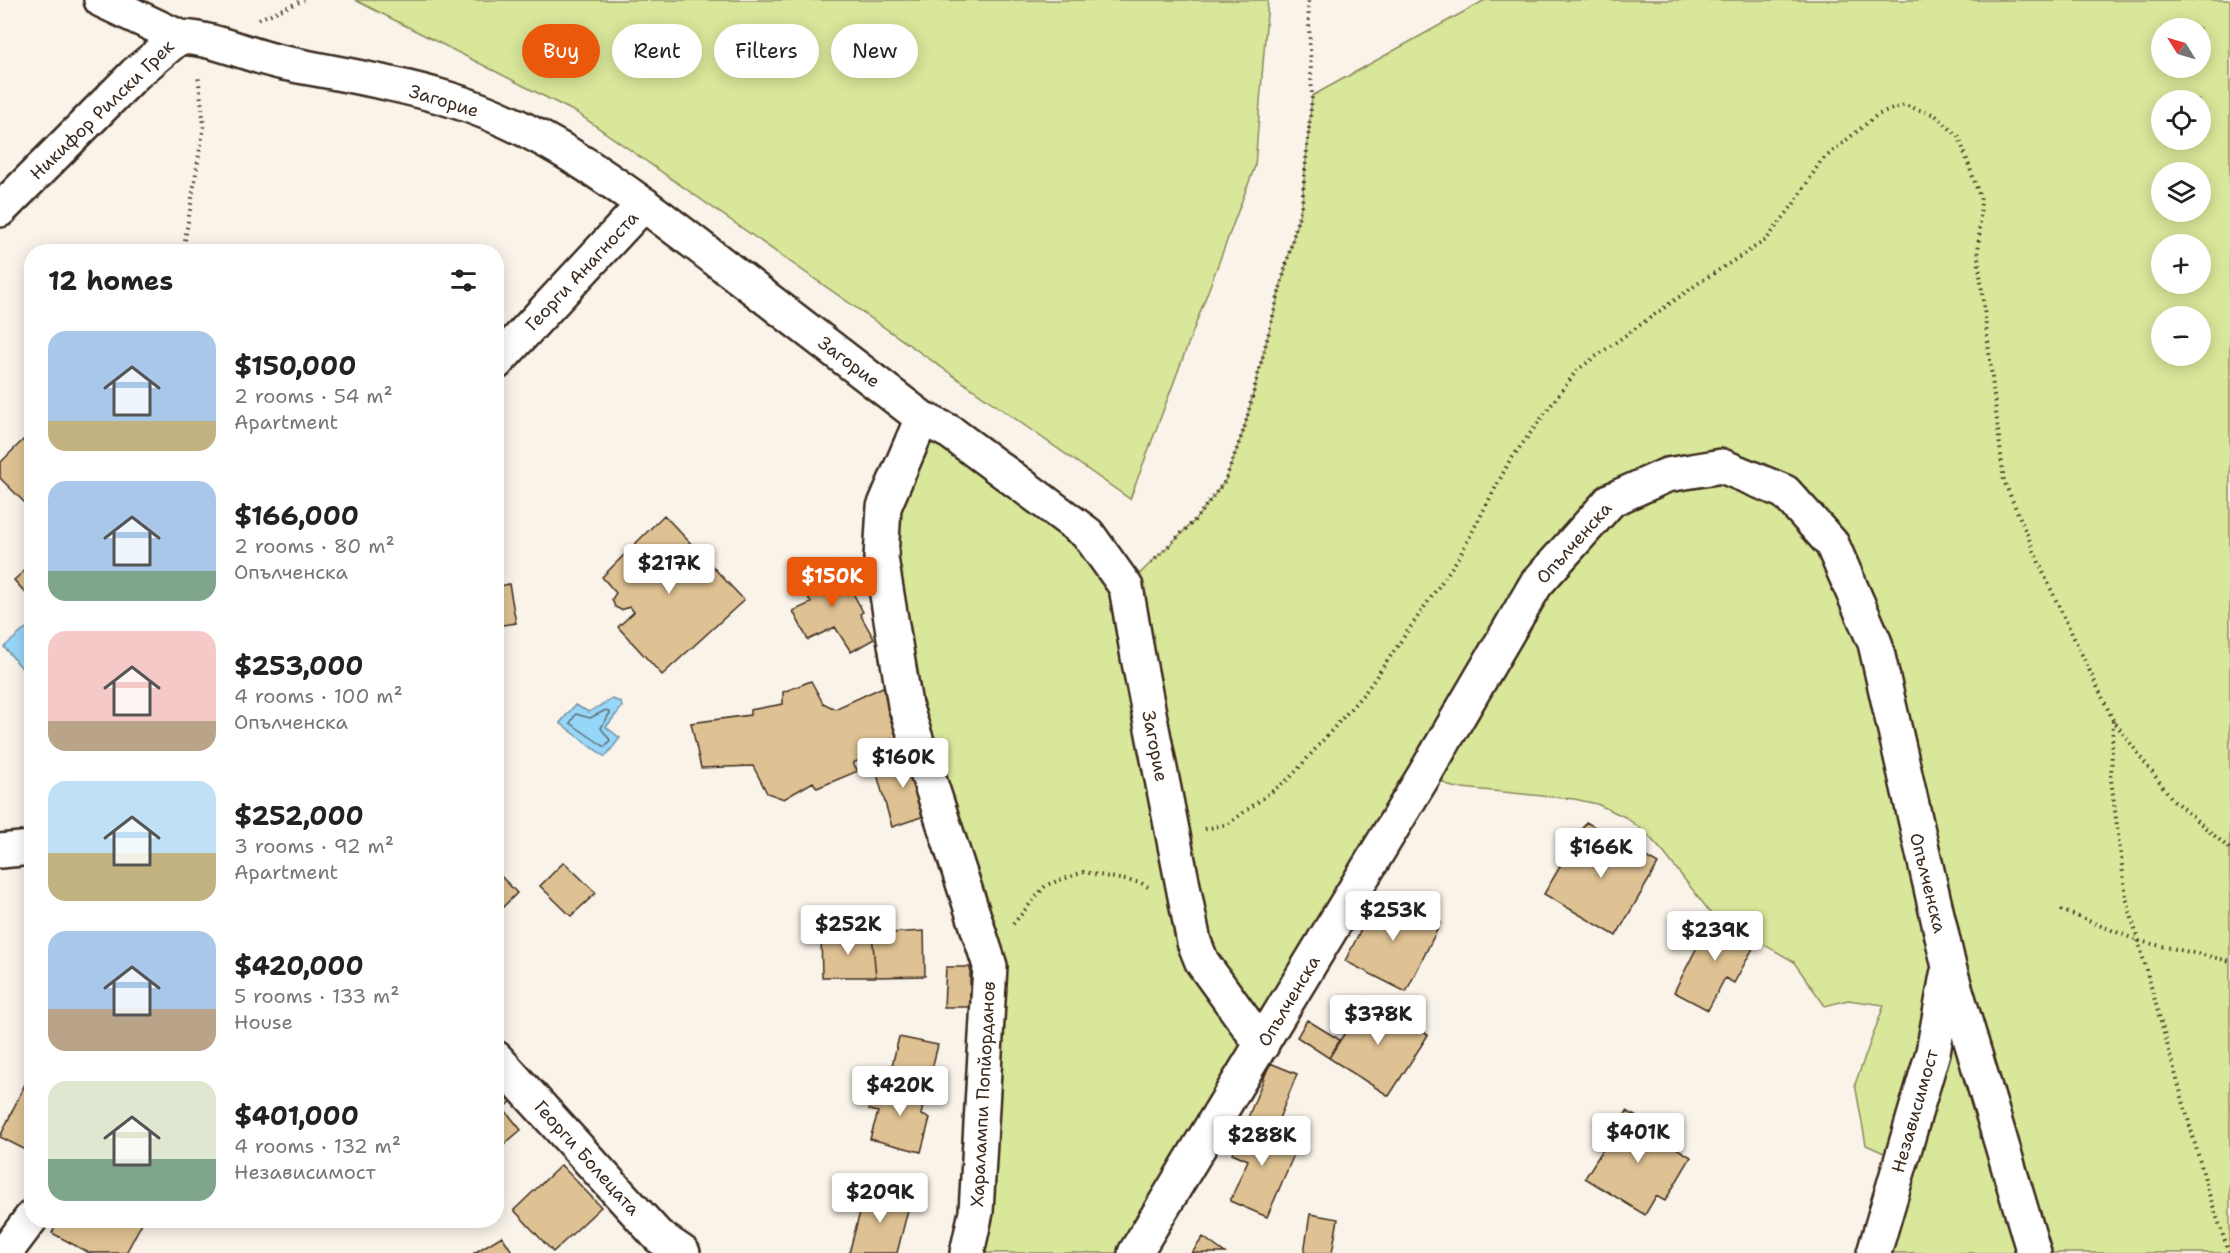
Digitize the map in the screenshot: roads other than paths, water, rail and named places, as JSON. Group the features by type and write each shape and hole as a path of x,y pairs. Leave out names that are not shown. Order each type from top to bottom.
{"street":[{"name":"Загорие","path":"101,0 186,37 267,60 367,79 453,100 508,123 579,159 644,204 922,418 950,432 1088,534 1126,587 1137,657 1194,942 1202,962 1262,1045"},
{"name":"Никифор Рилски Грек","path":"0,210 126,82 186,37"},
{"name":"Георги Анагноста","path":"504,354 644,204"},
{"name":"Харалампи Попйорданов","path":"922,418 884,507 881,558 905,705 990,966 976,1212 967,1253"},
{"name":"Опълченска","path":"1135,1253 1262,1045 1536,584 1611,500 1667,475 1722,466 1785,492 1832,544 1875,643 1949,967 2034,1253"},
{"path":"0,851 24,849"},
{"name":"Независимост","path":"1874,1253 1933,1052 1949,967"},
{"name":"Георги Болецата","path":"504,1067 658,1236 683,1253"},
{"path":"5,1246 24,1226"}],"water":[{"path":"24,630 24,671 4,647"},
{"path":"612,699 621,702 622,707 606,727 620,738 605,757 560,723 575,705 589,712"}]}
